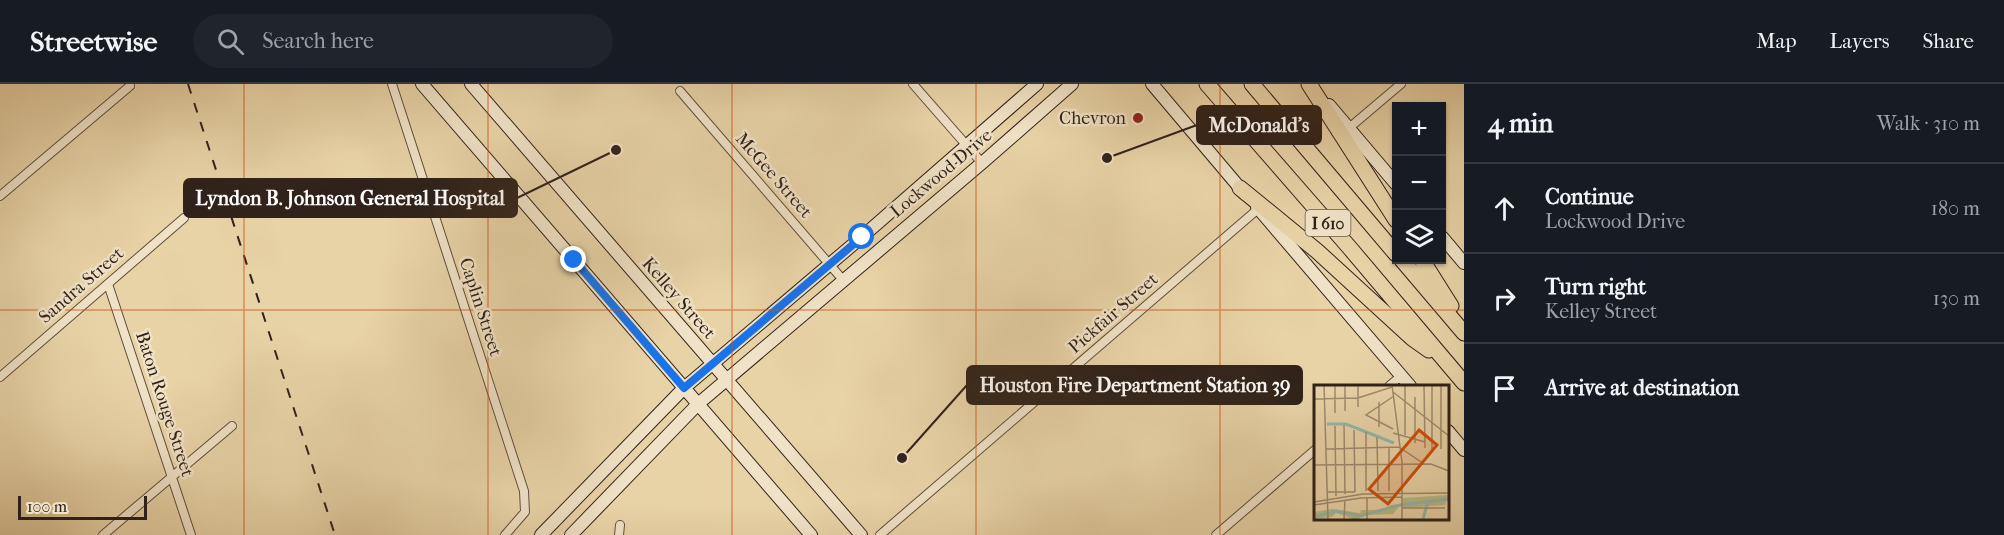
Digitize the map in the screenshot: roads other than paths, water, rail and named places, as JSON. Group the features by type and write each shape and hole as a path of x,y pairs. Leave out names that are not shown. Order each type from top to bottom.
{"highway":[{"name":"I 610","path":"1207,84 1464,383"},
{"name":"I 610","path":"1251,84 1392,249"},
{"path":"1310,84 1392,214"},
{"path":"1240,188 1317,251 1412,338 1447,363"},
{"path":"1404,264 1464,333"},
{"path":"1425,264 1464,326"}],"main road":[{"path":"422,84 811,535"},
{"name":"Kelley Street","path":"471,84 861,535"},
{"name":"Lockwood Drive","path":"541,535 684,388 830,265 1037,84"},
{"name":"Lockwood Drive","path":"571,535 698,404 1072,84"},
{"path":"1152,84 1408,385"},
{"path":"1310,84 1392,179"},
{"path":"1446,242 1464,263"},
{"path":"1449,432 1464,450"}],"street":[{"name":"Caplin Street","path":"392,84 524,492 525,512 505,535"},
{"path":"914,84 982,163"},
{"path":"1349,128 1401,84"},
{"path":"0,196 130,86"},
{"name":"McGee Street","path":"680,91 843,280"},
{"name":"Pickfair Street","path":"880,535 1258,209"},
{"name":"Sandra Street","path":"0,377 184,218"},
{"name":"Baton Rouge Street","path":"108,284 191,535"},
{"path":"1391,385 1401,376"},
{"path":"103,535 232,426"},
{"path":"1216,535 1314,451"},
{"path":"620,525 620,535"}],"railway":[{"path":"188,84 335,535"}],"place":[{"name":"Chevron","path":"1138,118"},
{"name":"Lyndon B. Johnson General Hospital","path":"616,150"},
{"name":"McDonald's","path":"1107,158"},
{"name":"Houston Fire Department Station 39","path":"902,458"}]}
